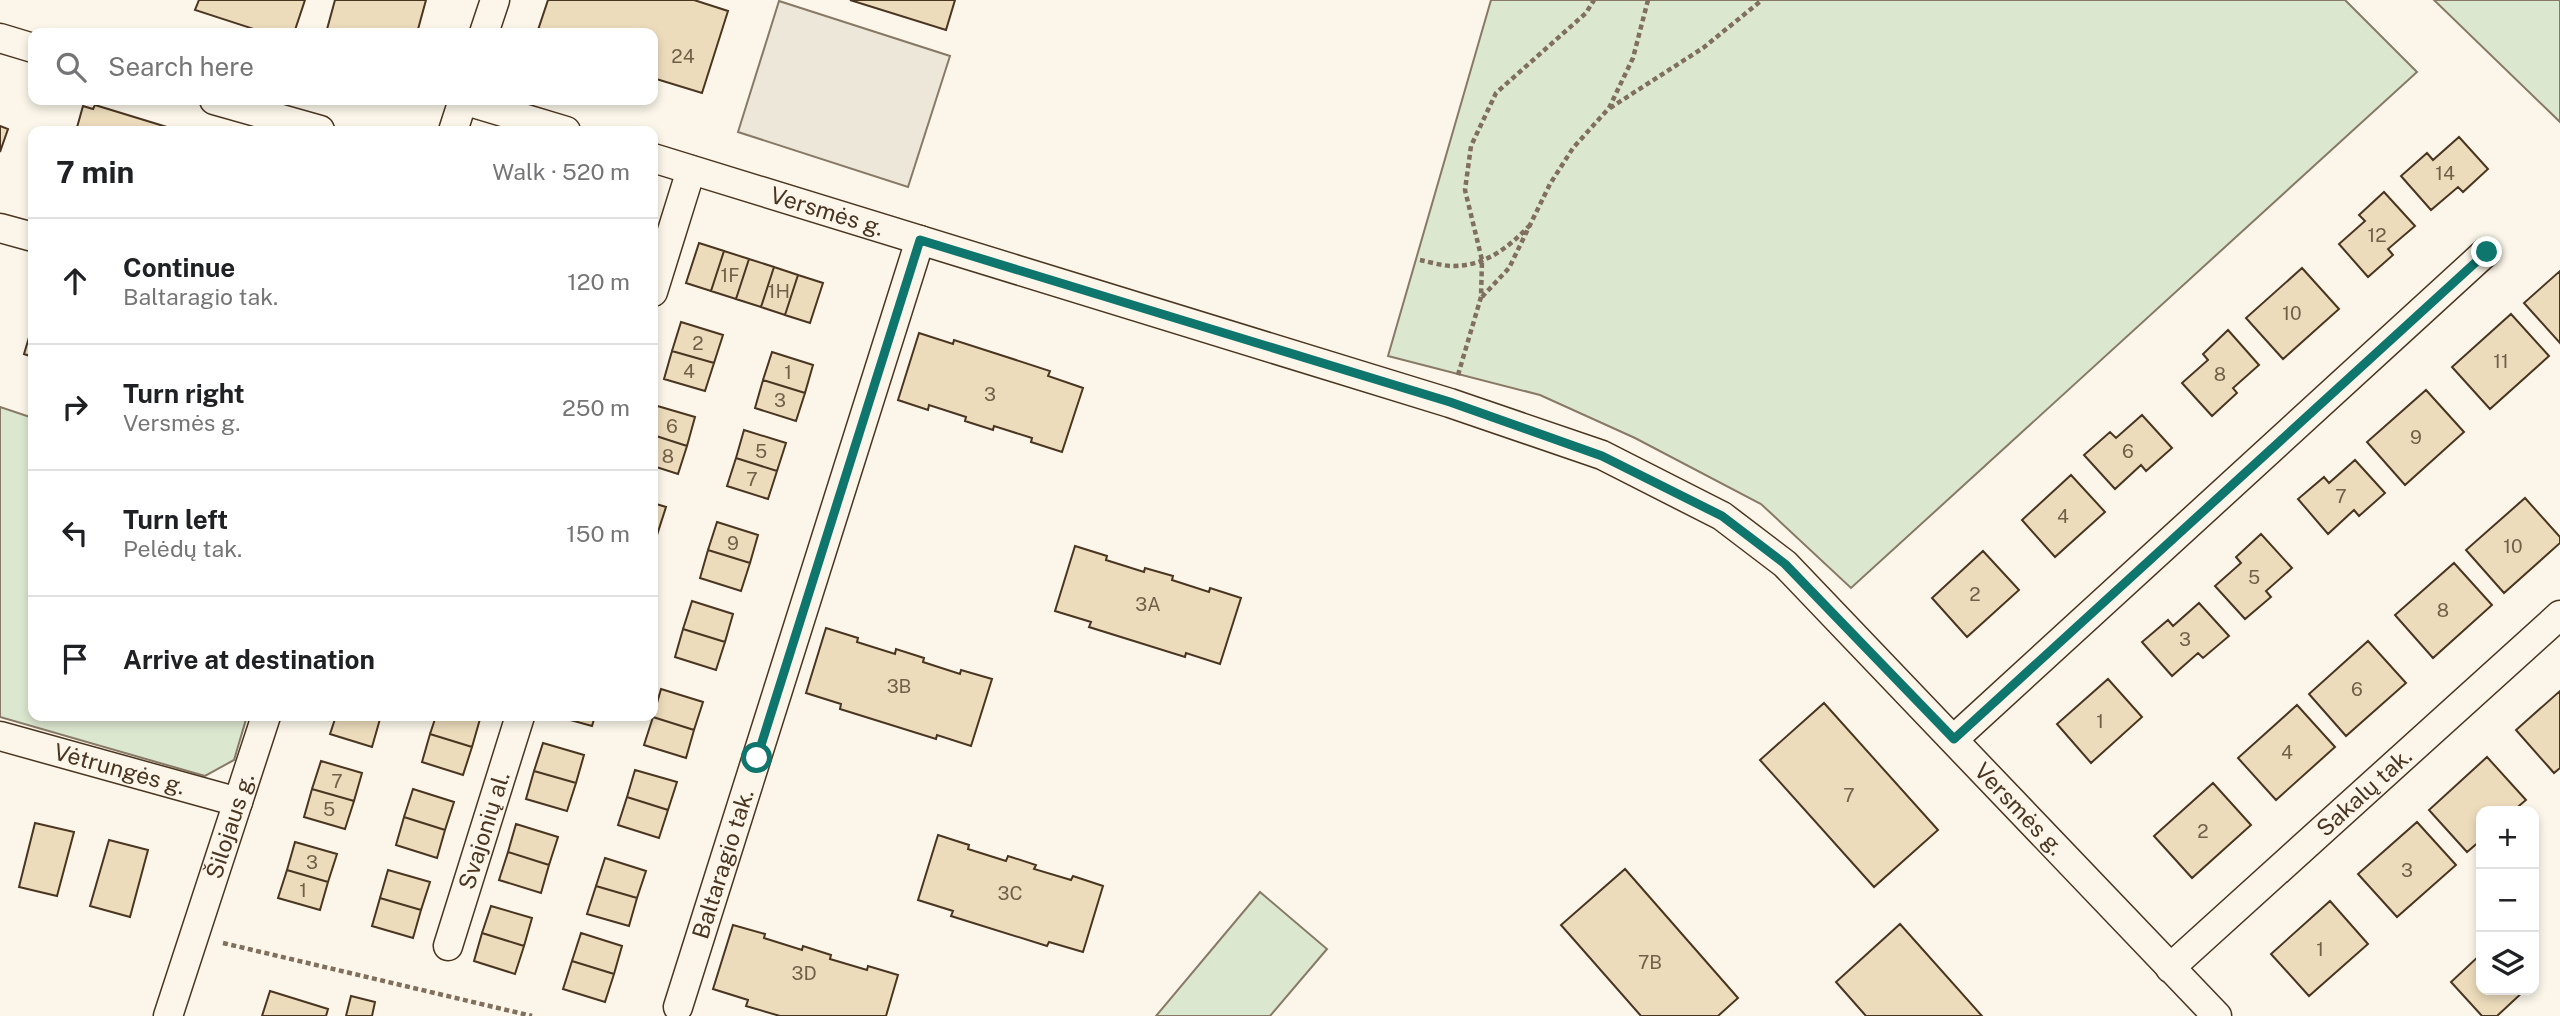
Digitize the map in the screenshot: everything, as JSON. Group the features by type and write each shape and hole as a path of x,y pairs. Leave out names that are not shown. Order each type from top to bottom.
{"street":[{"path":"486,28 495,0"},
{"path":"0,38 28,46"},
{"path":"232,105 306,126"},
{"path":"455,126 461,105"},
{"path":"480,105 549,126"},
{"name":"Versmės g.","path":"658,160 1450,402 1602,456 1722,516 1785,564 2217,1016"},
{"path":"658,276 691,170"},
{"path":"0,228 28,236"},
{"name":"Baltaragio tak.","path":"678,1006 920,240"},
{"path":"1954,739 2487,252"},
{"name":"Sakalų tak.","path":"2170,968 2560,615"},
{"name":"Šilojaus g.","path":"169,1016 264,721"},
{"name":"Svajonių al.","path":"448,946 518,721"},
{"name":"Vėtrungės g.","path":"0,736 238,802"}],"path":[{"path":"1450,402 1481,298 1482,260 1465,190 1471,146 1496,93 1586,13 1594,0"},
{"path":"1609,108 1633,58 1648,0"},
{"path":"1481,298 1509,268 1550,184 1573,148 1609,108 1703,48 1762,0"},
{"path":"1420,260 1454,266 1482,260 1508,248 1534,220"},
{"path":"195,937 532,1016"}],"green space":[{"path":"1491,0 2345,0 2417,72 1851,588 1761,504 1635,438 1540,395 1388,356"},
{"path":"2434,0 2560,0 2560,122"},
{"path":"0,407 28,416 28,721 246,721 234,760 205,776 0,717"},
{"path":"1260,892 1327,949 1270,1016 1156,1016"}],"shaded area":[{"path":"779,1 950,56 908,187 738,132"}],"building":[{"path":"199,0 305,0 296,28 251,28 195,10"},
{"path":"335,0 426,0 418,28 327,28"},
{"path":"548,0 694,0 728,11 702,93 658,80 658,28 539,28"},
{"path":"850,0 955,0 946,30"},
{"path":"95,105 164,126 77,126 83,106 93,109"},
{"path":"0,126 8,129 0,152"},
{"path":"2459,137 2488,169 2463,192 2458,187 2431,210 2401,176 2427,153 2433,160"},
{"path":"2384,192 2415,226 2388,249 2393,255 2368,277 2339,244 2365,221 2359,215"},
{"path":"699,243 724,251 711,291 686,283"},
{"path":"724,251 749,259 736,299 711,291"},
{"path":"749,259 774,267 761,307 736,299"},
{"path":"774,267 798,275 785,315 761,307"},
{"path":"2302,268 2339,309 2283,359 2246,318"},
{"path":"2560,271 2560,343 2524,303"},
{"path":"798,275 823,283 810,323 785,315"},
{"path":"2511,314 2549,356 2490,409 2452,367"},
{"path":"681,322 723,335 714,363 672,351"},
{"path":"2228,330 2259,365 2233,388 2237,393 2212,416 2182,383 2208,360 2203,354"},
{"path":"919,333 953,344 954,340 1050,371 1048,376 1083,388 1062,452 1031,442 1032,438 994,426 993,430 965,421 966,417 929,405 928,410 898,400"},
{"path":"672,351 714,363 705,391 664,379"},
{"path":"772,352 813,365 805,393 763,380"},
{"path":"763,380 805,393 796,421 755,408"},
{"path":"2426,390 2464,432 2405,485 2367,442"},
{"path":"658,406 695,417 687,446 658,437"},
{"path":"2142,415 2172,448 2146,471 2141,465 2115,489 2084,455 2110,432 2116,438"},
{"path":"744,430 786,443 777,471 736,458"},
{"path":"658,437 687,446 678,474 658,468"},
{"path":"736,458 777,471 768,499 727,486"},
{"path":"2355,460 2385,493 2359,516 2354,510 2328,534 2298,499 2324,477 2329,483"},
{"path":"2071,475 2105,512 2055,557 2022,520"},
{"path":"2525,498 2560,537 2560,543 2504,593 2466,550"},
{"path":"658,505 666,507 658,532"},
{"path":"717,522 758,535 750,563 708,550"},
{"path":"2261,534 2292,568 2266,591 2271,597 2245,619 2215,586 2241,563 2236,557"},
{"path":"1075,546 1107,556 1106,560 1144,572 1145,568 1173,576 1172,580 1209,592 1210,588 1241,598 1220,664 1186,653 1185,657 1089,627 1091,622 1055,611"},
{"path":"708,550 750,563 741,591 700,578"},
{"path":"1983,551 2019,590 1967,637 1932,598"},
{"path":"2454,563 2492,605 2433,658 2395,615"},
{"path":"692,601 733,614 725,642 683,629"},
{"path":"2199,603 2229,636 2203,658 2198,653 2172,676 2142,642 2168,620 2173,626"},
{"path":"826,628 858,638 857,642 895,654 896,649 924,658 923,662 960,674 961,670 992,679 971,746 937,735 936,739 840,709 841,704 806,693"},
{"path":"683,629 725,642 716,670 675,657"},
{"path":"2368,641 2406,683 2346,736 2309,694"},
{"path":"2108,679 2142,717 2091,763 2057,724"},
{"path":"661,689 703,702 694,730 658,719"},
{"path":"2560,691 2560,768 2554,773 2516,730"},
{"path":"1824,703 1938,830 1874,887 1760,760"},
{"path":"2297,705 2335,747 2276,800 2238,758"},
{"path":"658,719 694,730 686,758 644,745 652,721 658,721"},
{"path":"334,721 379,721 372,747 330,734"},
{"path":"434,721 479,721 472,747 430,734"},
{"path":"574,721 594,721 592,726"},
{"path":"430,734 472,747 463,775 422,762"},
{"path":"543,743 584,755 576,783 534,771"},
{"path":"2487,757 2526,800 2519,806 2476,806 2476,844 2467,852 2429,810"},
{"path":"321,761 362,773 354,801 312,789"},
{"path":"635,770 677,782 668,810 627,797"},
{"path":"534,771 576,783 567,811 526,799"},
{"path":"2213,783 2251,825 2192,878 2154,836"},
{"path":"312,789 354,801 345,829 304,817"},
{"path":"413,789 454,802 445,830 404,817"},
{"path":"627,797 668,810 659,838 618,825"},
{"path":"404,817 445,830 437,858 396,845"},
{"path":"2417,822 2456,865 2397,917 2358,874"},
{"path":"35,823 74,832 57,896 19,887"},
{"path":"516,824 558,837 549,865 508,852"},
{"path":"938,835 969,845 968,849 1006,861 1008,856 1036,865 1034,869 1071,880 1073,876 1103,886 1083,952 1049,942 1047,946 951,916 953,911 918,900"},
{"path":"109,840 148,850 130,917 90,906"},
{"path":"295,842 337,854 328,882 287,870"},
{"path":"508,852 549,865 541,893 499,880"},
{"path":"605,858 646,871 637,898 596,886"},
{"path":"1625,869 1738,998 1718,1016 1641,1016 1561,925"},
{"path":"287,870 328,882 320,910 278,898"},
{"path":"388,870 430,882 421,910 380,898"},
{"path":"596,886 637,898 629,926 587,914"},
{"path":"380,898 421,910 413,938 372,926"},
{"path":"2330,901 2368,944 2309,996 2271,954"},
{"path":"491,906 532,918 524,946 482,933"},
{"path":"1900,924 1982,1016 1866,1016 1836,982"},
{"path":"733,925 765,934 764,938 802,950 803,946 831,955 830,959 867,970 868,966 898,975 886,1016 780,1016 746,1006 748,1000 713,989"},
{"path":"482,933 524,946 515,974 474,961"},
{"path":"581,933 622,946 614,974 572,961"},
{"path":"2476,959 2476,995 2520,995 2497,1016 2482,1016 2451,982"},
{"path":"572,961 614,974 605,1002 563,989"},
{"path":"270,991 328,1009 326,1016 262,1016"},
{"path":"351,996 375,1002 372,1016 346,1016"}],"route":[{"path":"757,758 920,240 1450,402 1602,456 1722,516 1785,564 1954,739 2487,252"}]}
